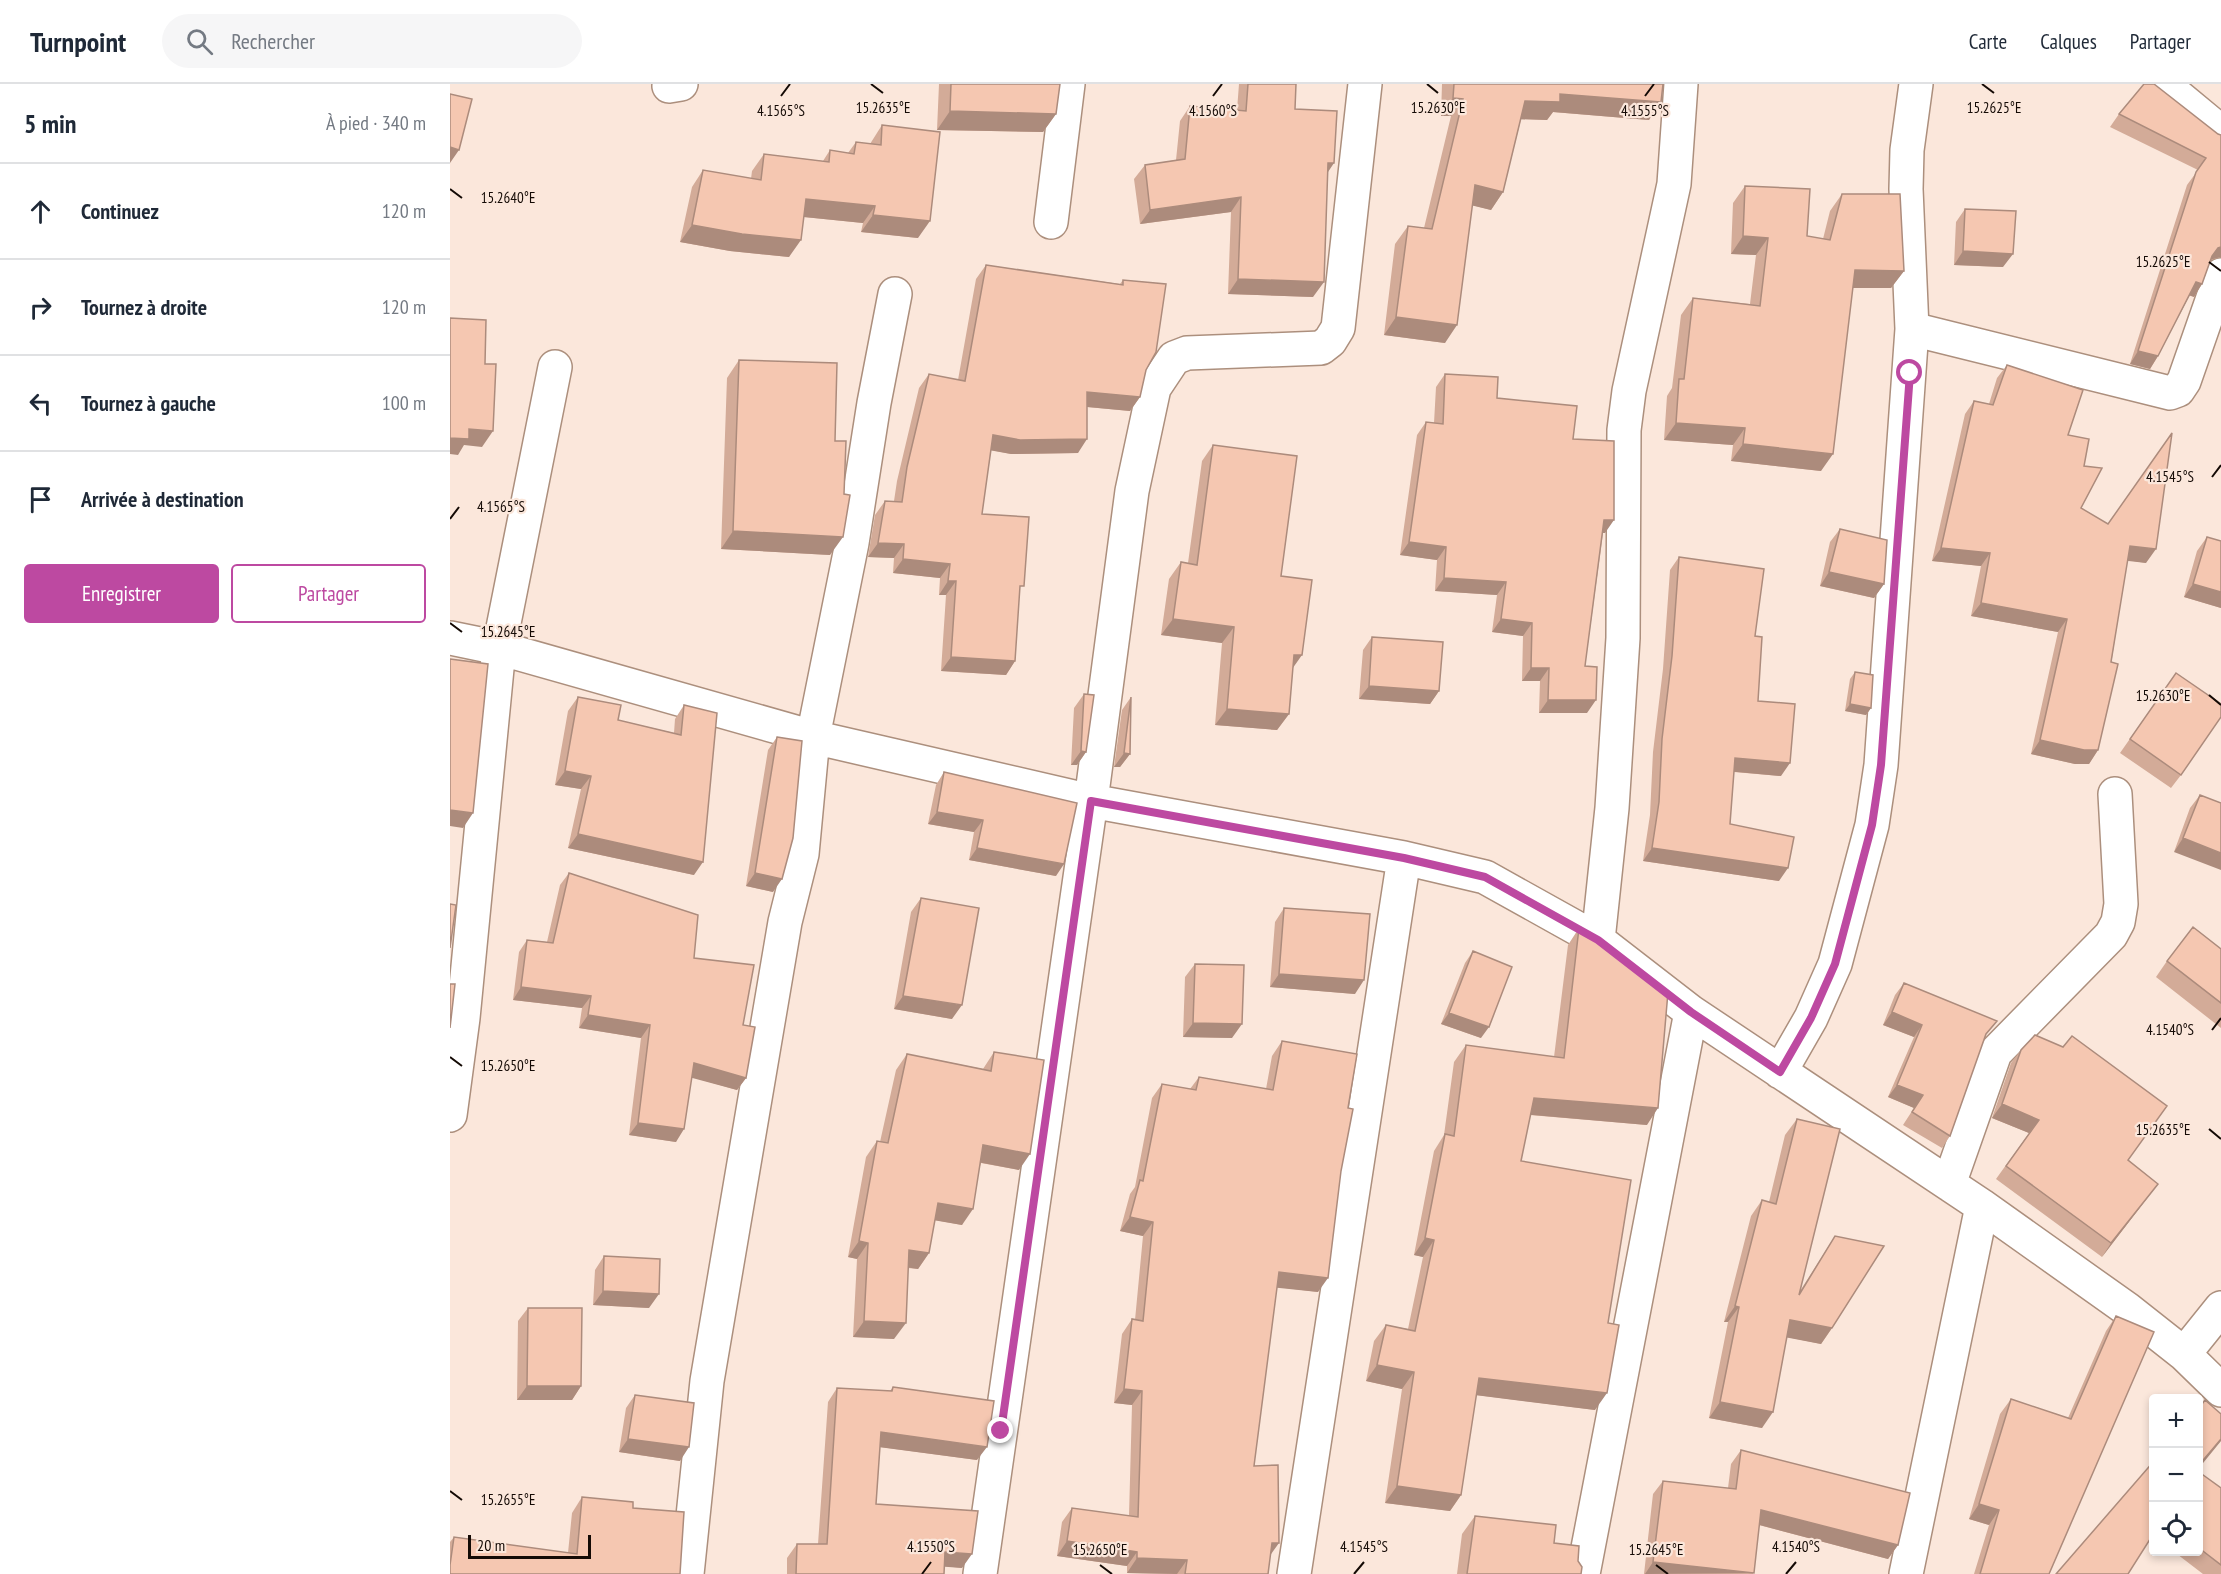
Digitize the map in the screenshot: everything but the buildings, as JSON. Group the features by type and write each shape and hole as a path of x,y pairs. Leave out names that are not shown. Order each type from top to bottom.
{"street":[{"path":"1051,222 1068,84"},
{"path":"980,1574 1091,801 1123,548 1132,490 1154,388 1174,358 1187,353 1321,348 1330,341 1338,328 1365,84"},
{"path":"1598,940 1612,808 1623,638 1624,429 1629,392 1674,184 1681,84"},
{"path":"1780,1072 1811,1018 1835,964 1872,825 1881,765 1912,329 1906,189 1907,150 1916,84"},
{"path":"2163,84 2221,132"},
{"path":"1912,329 2170,393 2178,390 2184,381 2221,275"},
{"path":"687,1574 707,1381 783,934 802,854 813,737 852,543 874,403 895,294"},
{"path":"450,1116 463,1018 499,648 555,367"},
{"path":"450,638 499,648 813,737 1091,801 1404,858 1485,877 1598,940 1691,1012 1982,1206 2127,1309 2184,1354 2221,1390"},
{"path":"1949,1184 1987,1068 1995,1053 2111,935 2118,922 2121,904 2115,794"},
{"path":"1294,1574 1404,858"},
{"path":"1583,1574 1691,1012"},
{"path":"1906,1574 1982,1206"},
{"path":"2184,1354 2221,1308"}],"route":[{"path":"1001,1431 1091,801 1404,858 1485,877 1598,940 1691,1012 1780,1072 1811,1018 1835,964 1872,825 1881,765 1910,373"}]}
